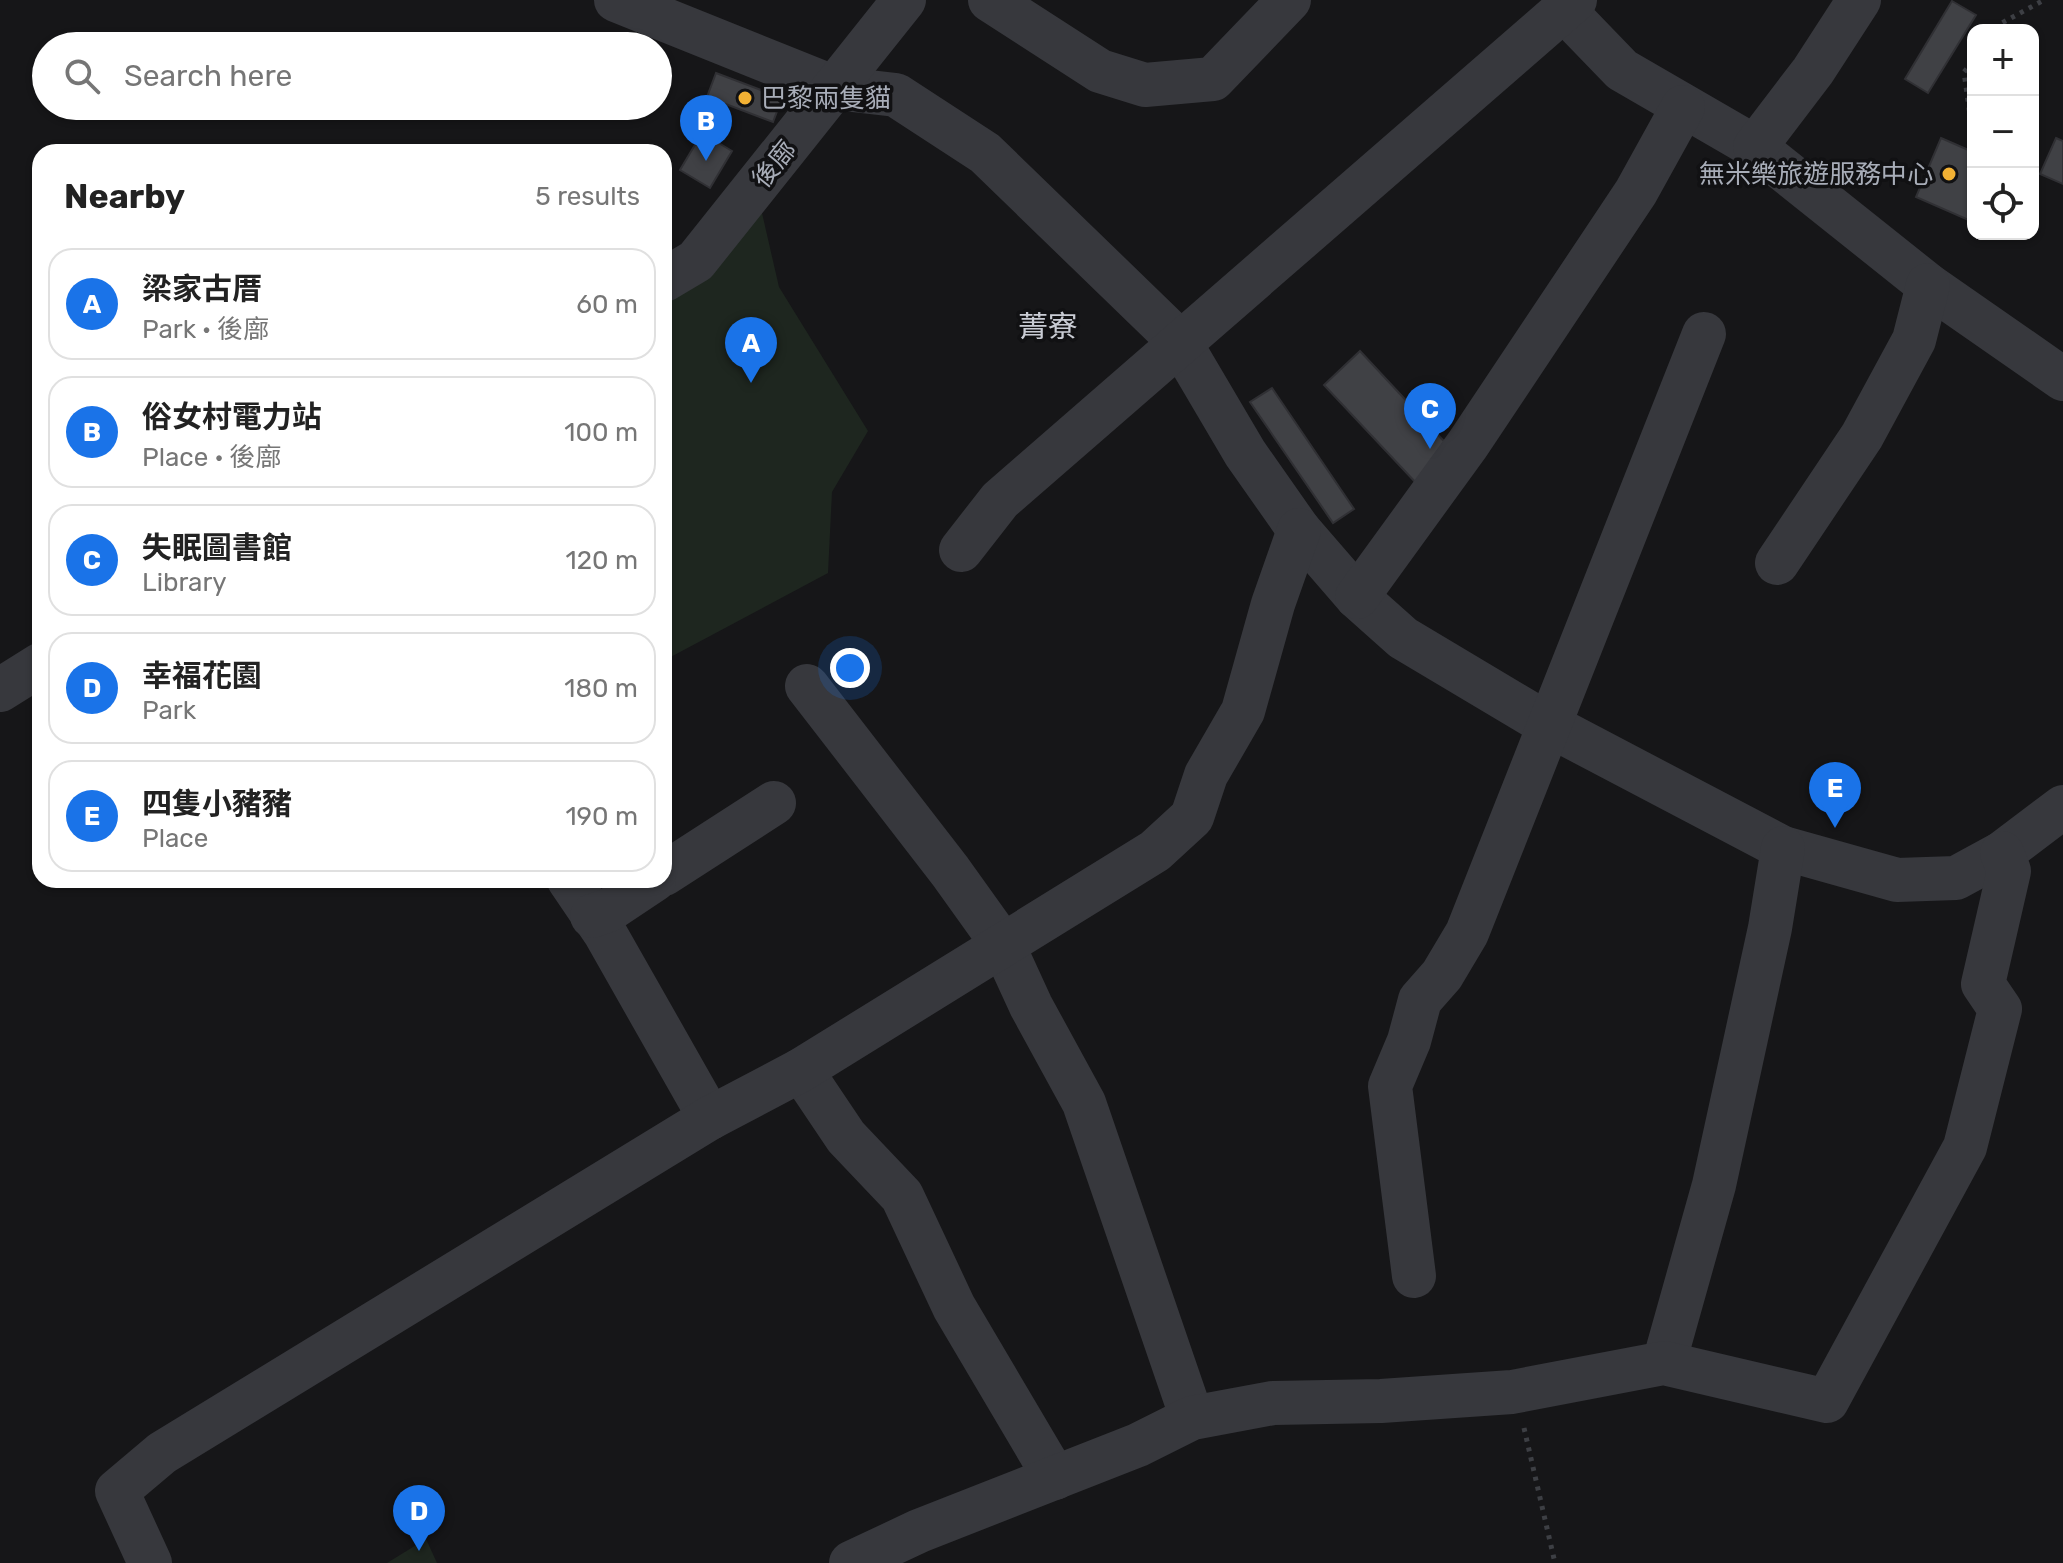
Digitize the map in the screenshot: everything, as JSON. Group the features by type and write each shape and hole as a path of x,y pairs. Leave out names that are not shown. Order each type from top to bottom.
{"street":[{"path":"616,0 835,88 896,95 985,153 1179,341 1245,453 1299,530 1357,597 1403,638 1477,685 1783,848 1897,880 1956,878 2002,853 2063,807"},
{"name":"後廍","path":"672,275 696,261 904,0"},
{"path":"990,0 1100,71 1145,85 1213,79 1289,0"},
{"path":"1755,147 1813,71 1859,0"},
{"path":"961,550 1000,500 1179,341 1569,5 1622,70 1755,147 1928,285 2063,379"},
{"path":"1357,597 1468,444 1636,192 1683,107"},
{"path":"1777,563 1862,436 1914,340 1928,285"},
{"path":"1414,1276 1390,1086 1409,1041 1420,1000 1442,975 1467,933 1704,334"},
{"path":"150,1563 117,1491 162,1453 710,1118 801,1070 1155,851 1192,817 1206,775 1243,711 1273,604 1299,530"},
{"path":"0,690 32,670"},
{"path":"807,686 1003,945 1031,1006 1084,1103 1192,1418"},
{"path":"672,869 774,803"},
{"path":"1664,1363 1714,1185 1770,928 1783,848"},
{"path":"851,1563 919,1531 1138,1445 1192,1418 1273,1403 1381,1401 1512,1392 1664,1363 1827,1401 1965,1147 2000,1009 1983,984 2009,871 2002,853"},
{"path":"574,888 605,933 710,1118"},
{"path":"592,916 609,910 642,888"},
{"path":"801,1070 846,1137 902,1196 954,1307 1055,1478"}],"path":[{"path":"2000,24 2044,0"},
{"path":"1967,68 1964,72 1967,94"},
{"path":"1512,1392 1524,1428 1555,1563"}],"shaded area":[{"path":"759,200 779,287 868,431 832,492 828,573 672,656 672,273"},
{"path":"426,1539 437,1563 387,1563"}],"building":[{"path":"1952,1 1976,15 1970,24 1967,24 1967,30 1928,93 1905,79"},
{"name":"巴黎兩隻貓","path":"716,73 782,98 773,122 707,97"},
{"path":"702,133 732,151 710,188 680,170"},
{"name":"無米樂旅遊服務中心","path":"1941,138 1967,149 1967,219 1916,197"},
{"path":"2056,138 2063,141 2063,184 2040,174"},
{"path":"1360,351 1454,452 1418,485 1324,385"},
{"path":"1272,388 1354,509 1333,523 1250,402"}],"place":[{"name":"巴黎兩隻貓","path":"745,98"},
{"name":"俗女村電力站","path":"706,161"},
{"name":"無米樂旅遊服務中心","path":"1949,174"},
{"name":"梁家古厝","path":"751,383"},
{"name":"失眠圖書館","path":"1430,449"},
{"name":"四隻小豬豬","path":"1835,828"},
{"name":"幸福花園","path":"419,1551"}],"district":[{"name":"菁寮","path":"1048,327"}]}
